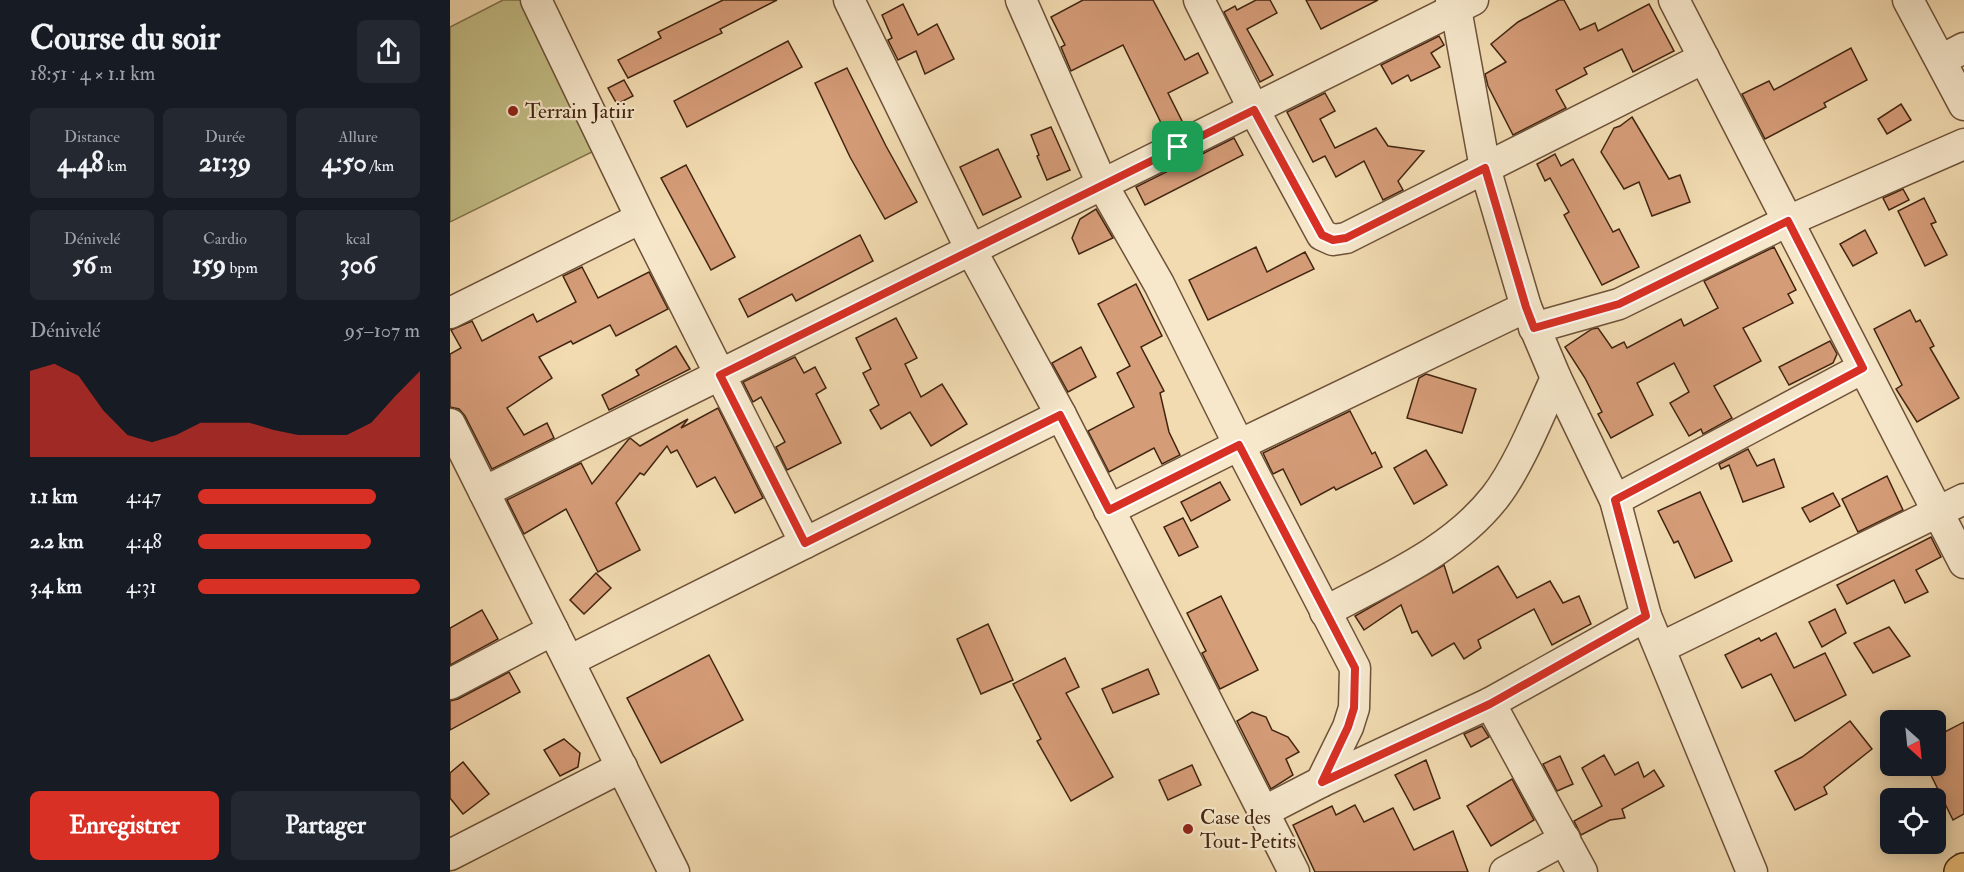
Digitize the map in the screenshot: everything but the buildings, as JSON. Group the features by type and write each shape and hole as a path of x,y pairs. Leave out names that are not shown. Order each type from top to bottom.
{"street":[{"path":"536,0 641,218 805,543"},
{"path":"849,0 971,250 1060,415 1294,872"},
{"path":"1021,0 1102,184 1159,284 1239,445 1355,668 1354,708 1348,727 1322,782"},
{"path":"1199,0 1254,110 1322,235 1333,240 1346,238 1704,58"},
{"path":"1674,0 1863,368 1952,505 1964,563"},
{"path":"1908,0 1952,54 1964,105"},
{"path":"468,479 720,375 1254,110 1460,3 1485,168 1530,317 1556,378 1615,500 1646,616 1752,872"},
{"path":"1109,510 1239,445 1530,317 1619,304 1788,221 1964,144"},
{"path":"450,313 641,218"},
{"path":"1615,500 1863,368"},
{"path":"1325,612 1441,549 1474,519 1495,497 1511,472 1556,378"},
{"path":"569,661 1060,415"},
{"path":"450,424 468,479 553,630 674,872"},
{"path":"1660,648 1952,505"},
{"path":"1263,812 1490,704 1646,616"},
{"path":"450,684 553,630"},
{"path":"1490,704 1582,872"},
{"path":"450,855 622,767"},
{"path":"1505,872 1565,839"}],"shaded area":[{"name":"Terrain Jatiir","path":"503,0 521,0 596,150 450,222 450,27"}],"place":[{"name":"Terrain Jatiir","path":"513,111"},
{"name":"Case des Tout-Petits","path":"1188,829"}],"route":[{"path":"1254,110 1322,235 1333,240 1346,238 1485,168 1534,328 1619,304 1788,221 1863,368 1615,500 1646,616 1490,704 1322,782 1348,727 1354,708 1355,668 1239,445 1109,510 1060,415 805,543 720,375 1178,147 1254,110"}]}
